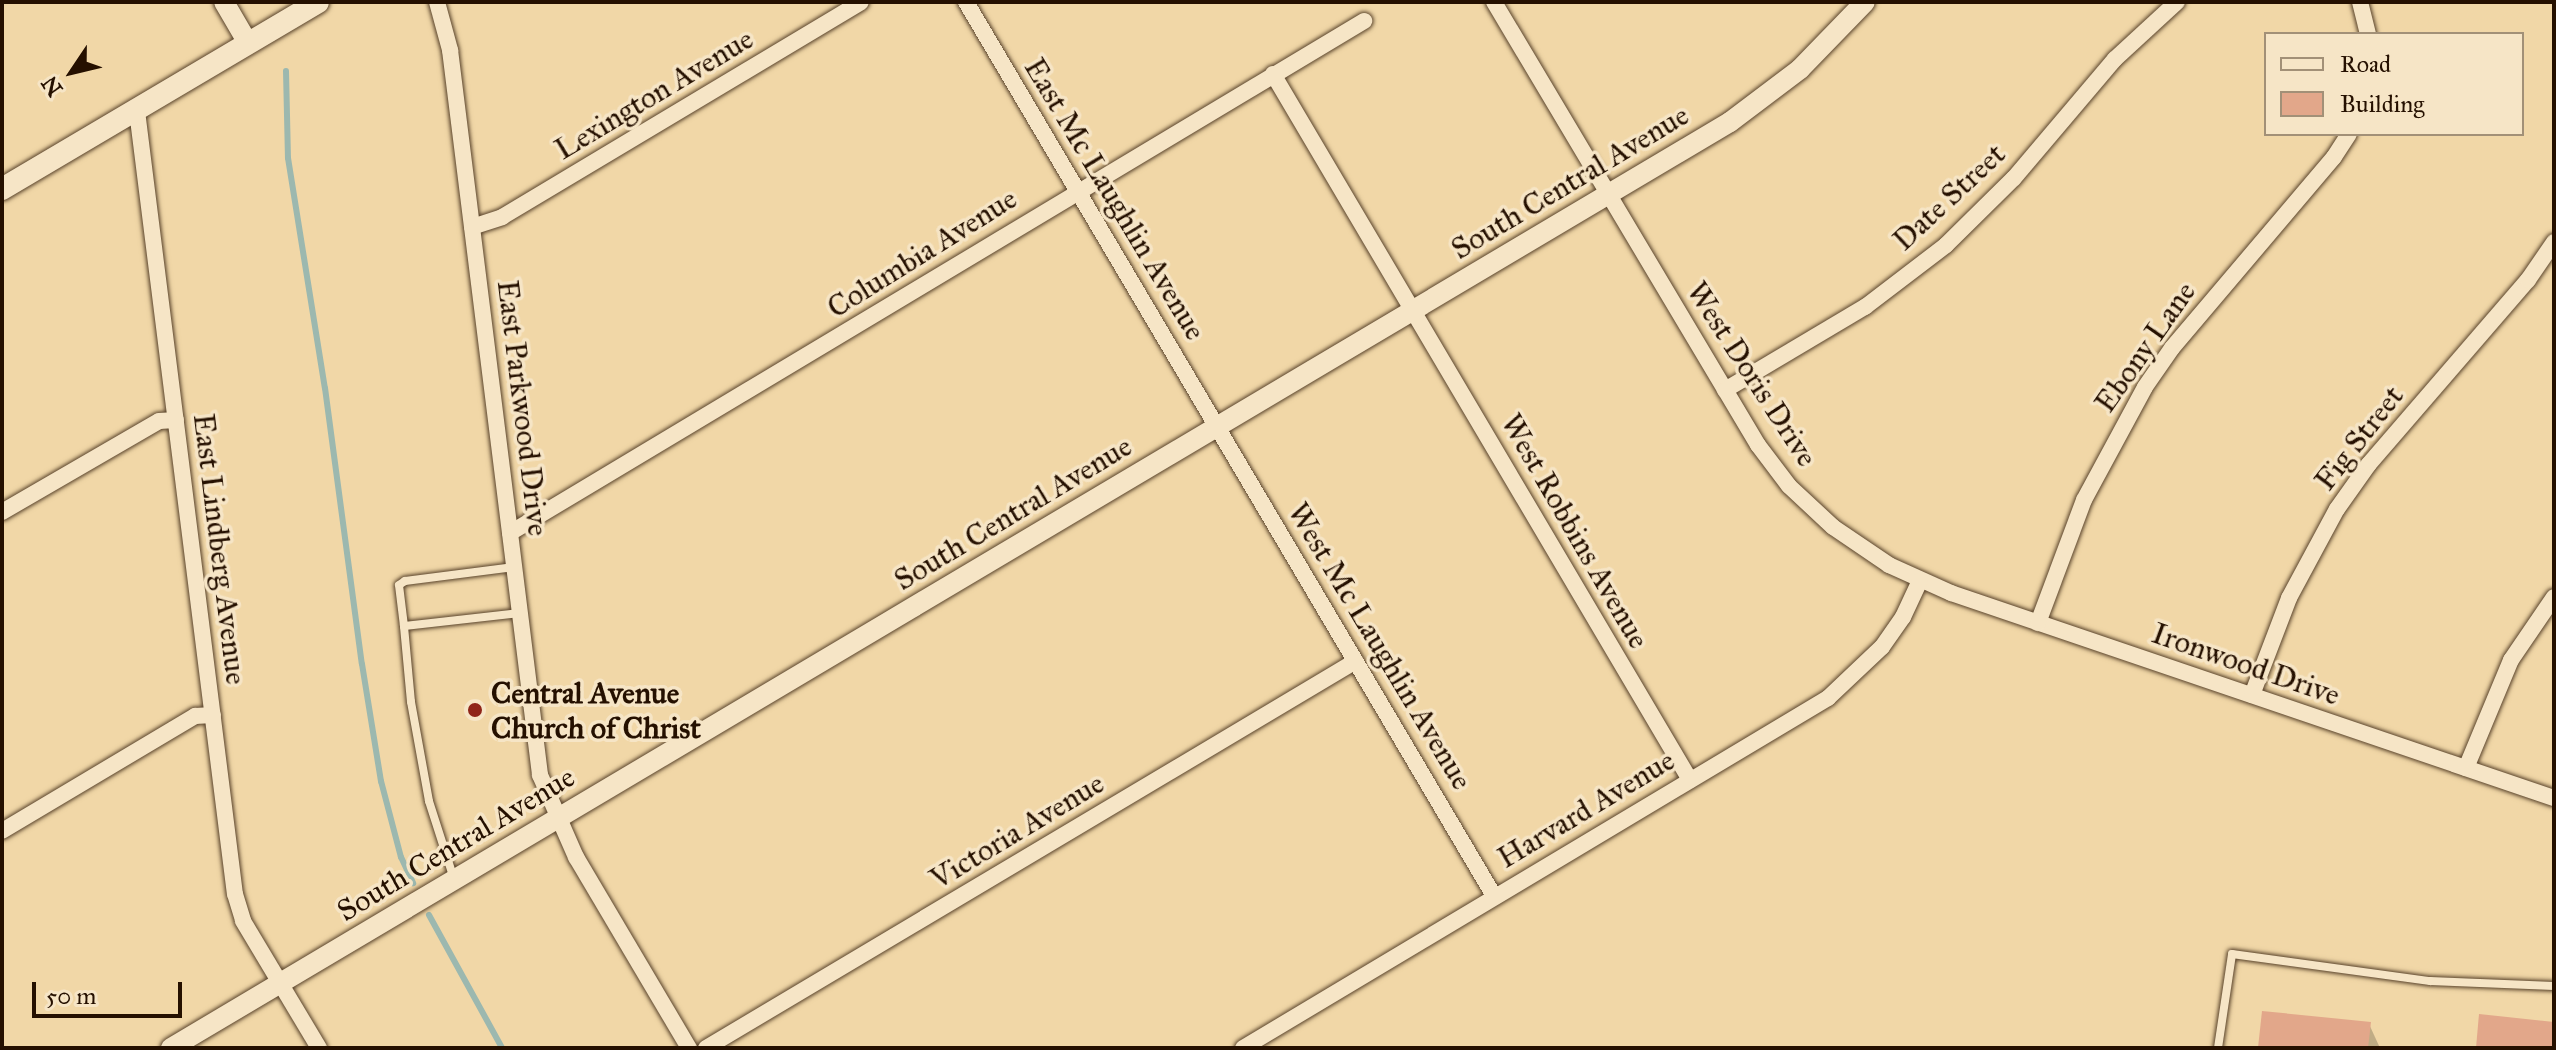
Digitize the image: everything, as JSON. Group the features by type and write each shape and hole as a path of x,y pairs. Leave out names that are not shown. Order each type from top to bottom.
{"main road":[{"path":"2,189 318,2"}],"street":[{"path":"224,2 248,43"},
{"name":"East Parkwood Drive","path":"437,2 450,50 540,775 556,819 684,1046"},
{"name":"Lexington Avenue","path":"472,227 502,217 861,2"},
{"name":"East Mc Laughlin Avenue","path":"966,2 1217,425"},
{"name":"West Doris Drive","path":"1494,2 1772,465 1808,505 1860,547 1920,581"},
{"name":"South Central Avenue","path":"171,1048 1608,195 1766,96 1824,46 1865,2"},
{"name":"Date Street","path":"1725,390 1865,307 1946,245 2014,178 2115,59 2177,2"},
{"path":"2360,2 2368,32"},
{"name":"Columbia Avenue","path":"510,533 1077,190 1364,21"},
{"name":"West Robbins Avenue","path":"1273,74 1690,780"},
{"name":"East Lindberg Avenue","path":"137,111 237,904 319,1048"},
{"name":"Ebony Lane","path":"2038,623 2084,500 2145,387 2172,348 2334,157 2348,136"},
{"name":"Fig Street","path":"2252,695 2294,588 2337,509 2369,464 2528,280 2554,242"},
{"path":"2,512 159,421 176,420"},
{"name":"West Mc Laughlin Avenue","path":"1217,425 1494,896"},
{"name":"Ironwood Drive","path":"1920,581 2554,798"},
{"name":"Harvard Avenue","path":"1243,1048 1811,709 1858,673 1903,617 1920,581"},
{"path":"2466,768 2511,660 2554,597"},
{"name":"Victoria Avenue","path":"706,1048 1356,661"},
{"path":"2,831 195,716 213,715"}],"lane":[{"path":"454,880 429,801 405,661 399,585 405,581 514,567"},
{"path":"404,626 520,613"},
{"path":"2218,1048 2232,954 2430,981 2554,986"}],"building":[{"path":"2262,1011 2371,1022 2368,1048 2258,1048"},
{"path":"2479,1014 2554,1022 2554,1048 2476,1048"}],"waterway":[{"path":"286,71 288,158 325,388 362,664 381,781 401,857 413,883"},
{"path":"429,915 502,1048"}],"place":[{"name":"Central Avenue Church of Christ","path":"475,710"}]}
